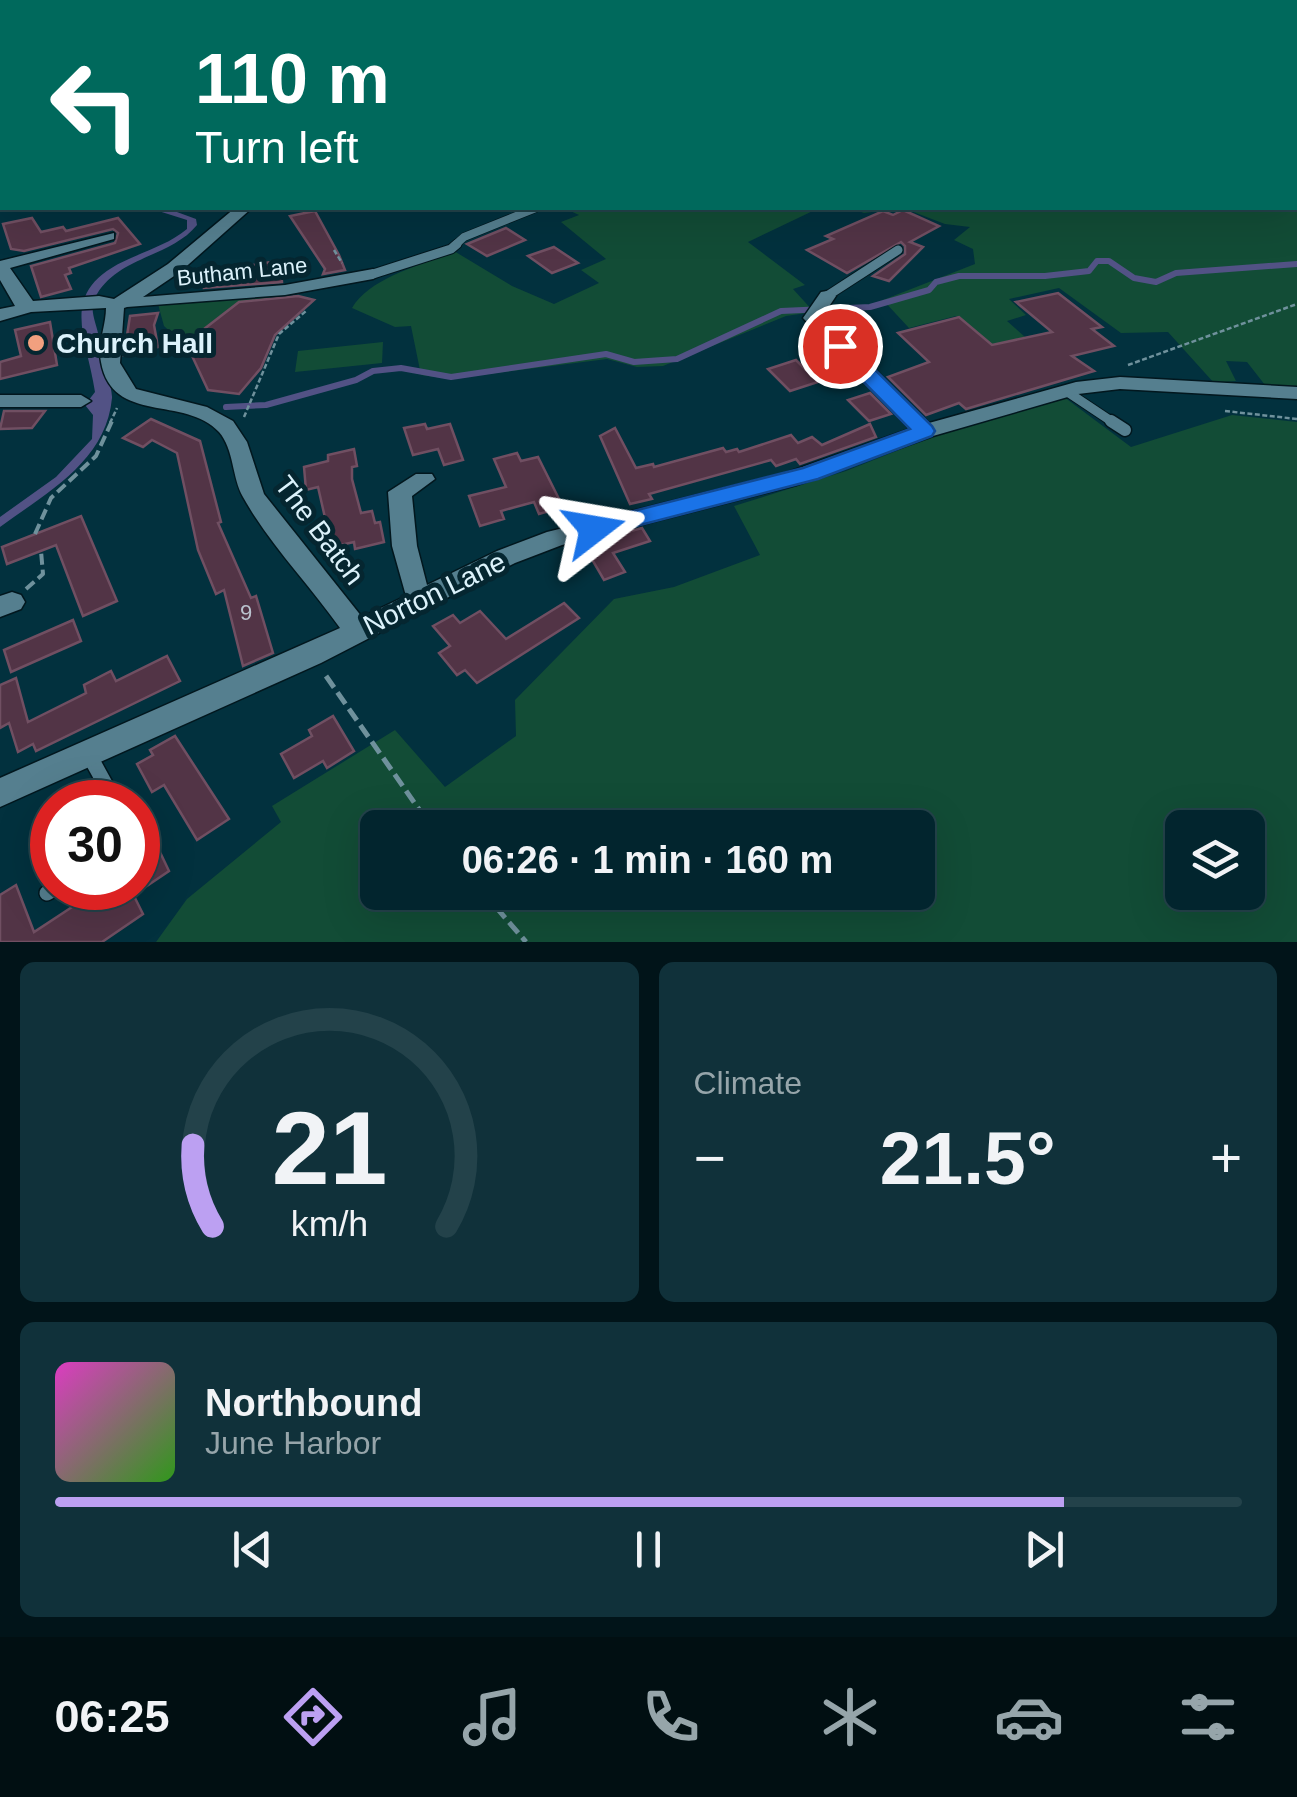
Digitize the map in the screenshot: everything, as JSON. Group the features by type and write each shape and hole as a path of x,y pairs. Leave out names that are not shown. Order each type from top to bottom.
{"street":[{"path":"113,303 174,268 242,210"},
{"path":"32,307 23,304 0,266 85,248 108,236"},
{"name":"Butham Lane","path":"0,315 32,307 138,304 285,290 373,274"},
{"name":"The Batch","path":"113,303 108,349 122,389 139,398 207,412 222,422 230,431 250,490 267,517 325,584 357,630"},
{"path":"821,305 924,431"},
{"name":"Norton Lane","path":"0,792 311,654 506,557 556,538 788,480 924,431 1066,390 1120,384 1297,393"},
{"path":"0,401 81,401"},
{"path":"420,598 406,568 400,492 424,479"}],"lane":[{"path":"373,274 451,249 464,237 531,210"},
{"path":"821,305 898,250"},
{"path":"1066,390 1125,430"},
{"path":"88,753 102,780"}],"path":[{"path":"1120,368 1297,304"},
{"path":"244,415 279,334 306,311"},
{"path":"35,534 52,498 96,456 107,439 114,411 124,406"},
{"path":"1225,411 1297,419"},
{"path":"6,605 43,574 41,550"},
{"path":"311,654 419,810"},
{"path":"498,910 526,942"}],"green space":[{"path":"568,210 815,210 748,242 805,285 793,289 814,312 786,316 663,366 637,367 607,359 449,379 421,375 411,326 395,327 352,308 360,297 384,280 454,251 512,286 554,304 599,283 581,270 606,259 561,222 579,215"},
{"path":"908,210 1297,210 1297,388 1265,385 1247,362 1226,361 1236,381 1214,383 1168,332 1121,333 1059,288 1009,299 1026,315 1007,321 1025,337 989,345 956,316 909,328 883,300 975,264 973,249 954,240 970,227 945,224"},
{"path":"274,294 253,314 219,316 200,331 208,344 188,348 164,326 158,304"},
{"path":"383,342 382,363 295,372 298,351"},
{"path":"1064,397 1131,447 1232,415 1297,422 1297,942 156,942 187,899 281,822 272,806 395,730 445,787 516,736 515,700 614,599 674,587 760,555 734,506 846,471 934,436"}],"shaded area":[{"path":"155,210 171,210 196,219 197,225 174,244 119,272 94,300 112,398 98,440 71,474 0,527 0,517 56,477 92,439 93,415 85,405 95,392 81,315 92,284 108,271 187,229 187,220"}],"building":[{"path":"903,210 939,226 910,242 923,247 889,281 873,276 905,254 901,242 847,273 807,250 833,239 826,236 883,211 893,215"},
{"path":"315,211 345,270 323,274 325,269 290,216"},
{"path":"32,218 41,232 63,227 66,231 118,218 140,244 69,268 71,273 65,275 71,289 41,297 31,266 115,243 118,233 113,229 24,251 11,249 3,224"},
{"path":"506,228 525,240 487,256 467,244"},
{"path":"554,247 578,263 552,273 528,256"},
{"path":"272,262 277,272 281,270 282,282 204,288 205,275 247,270 247,266"},
{"path":"1058,293 1102,327 1092,329 1114,346 1072,356 1094,371 966,409 959,403 926,415 888,377 929,362 898,333 959,317 992,345 1052,332 1016,302"},
{"path":"298,296 314,300 275,335 261,368 239,394 208,390 186,343 239,302"},
{"path":"158,313 154,325 158,347 124,355 130,316"},
{"name":"Church Hall","path":"50,322 57,365 0,379 0,362 21,356 15,330"},
{"path":"796,360 818,382 790,391 768,369"},
{"path":"870,393 891,414 869,421 848,400"},
{"path":"4,411 45,411 32,428 0,429"},
{"path":"151,419 200,441 221,522 218,523 251,598 256,596 273,653 243,666 224,590 216,594 198,550 177,453 152,440 143,447 123,438"},
{"path":"425,424 427,429 450,424 463,460 444,465 438,449 413,455 404,428"},
{"path":"870,424 876,437 800,464 796,459 776,466 771,460 649,494 652,499 630,504 600,436 615,428 636,468 653,464 654,467 723,448 726,452 739,452 791,435 798,443 812,437 822,445"},
{"path":"354,449 357,466 352,467 352,479 361,513 372,511 375,523 380,522 384,542 355,549 354,542 327,548 318,487 306,490 304,467 328,461 328,455"},
{"path":"517,453 521,461 538,457 563,507 539,514 534,502 501,511 504,519 480,526 469,496 506,487 494,459"},
{"path":"81,516 117,601 83,616 56,545 7,564 2,547"},
{"path":"642,528 650,541 613,553 625,572 604,580 583,544"},
{"path":"564,603 579,618 477,683 465,670 457,675 439,653 450,646 433,626 453,615 460,623 480,611 506,639"},
{"path":"73,620 81,641 11,672 4,650"},
{"path":"167,656 180,681 36,751 33,744 18,752 9,723 0,728 0,685 16,678 28,722 86,693 84,685 111,671 116,681"},
{"path":"333,716 354,751 327,768 323,761 294,778 281,754 312,736 309,730"},
{"path":"175,736 229,819 197,840 164,785 160,787 160,780 146,780 137,764 153,755 150,750"},
{"path":"160,852 169,871 160,877"},
{"path":"16,885 34,932 68,910 141,910 143,914 102,942 0,942 0,895"}],"waterway":[{"path":"226,407 266,405 356,380 373,371 401,368 451,377 606,354 634,362 677,359 781,311 870,307 929,290 936,282 959,276 1045,276 1089,271 1097,261 1109,261 1134,278 1156,282 1176,273 1297,264"}],"place":[{"name":"Church Hall","path":"36,343"}],"route":[{"path":"594,529 831,468 924,431 840,346"}]}
